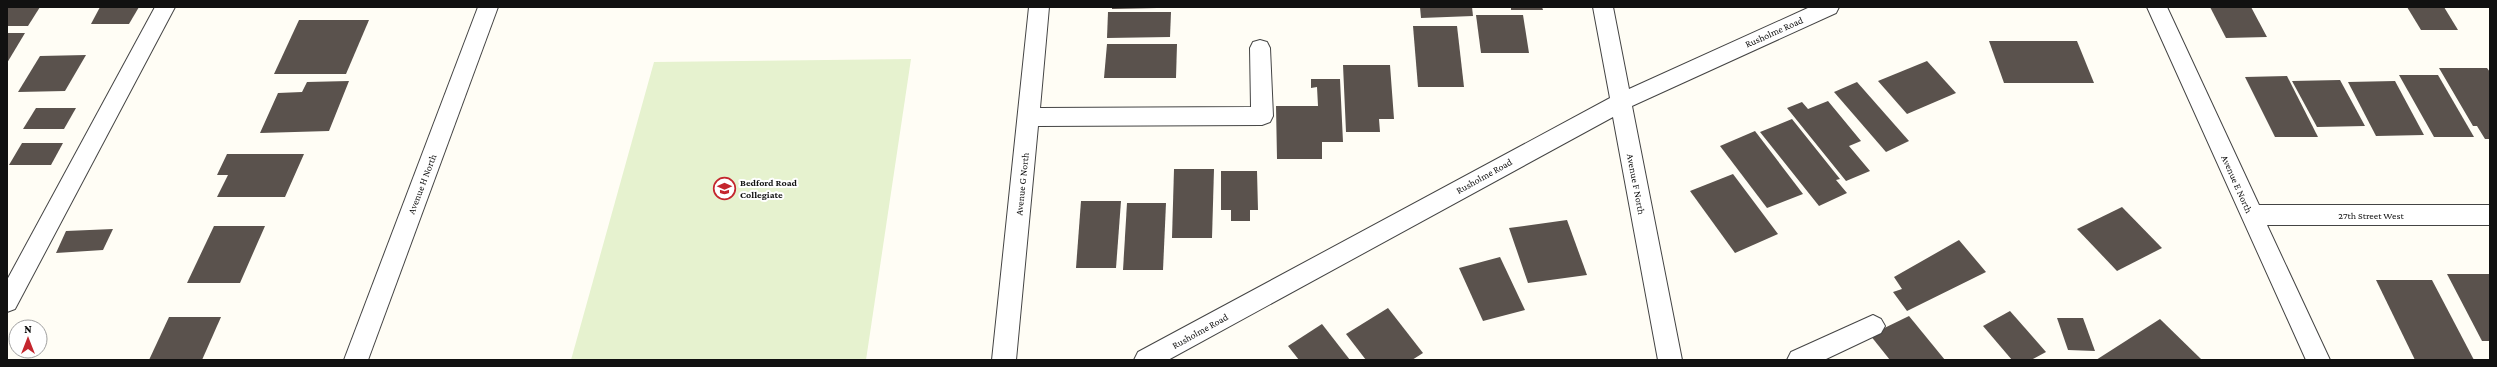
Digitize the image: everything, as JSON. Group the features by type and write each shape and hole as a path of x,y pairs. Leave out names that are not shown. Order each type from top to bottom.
{"street":[{"path":"7,302 165,7"},
{"name":"Avenue H North","path":"356,360 488,7"},
{"name":"Avenue G North","path":"1004,360 1039,7"},
{"name":"Avenue F North","path":"1603,7 1670,360"},
{"name":"Rusholme Road","path":"1146,360 1621,102 1829,7"},
{"name":"Avenue E North","path":"2157,7 2318,360"},
{"path":"1028,117 1262,116 1260,48"},
{"name":"27th Street West","path":"2251,215 2490,215"},
{"path":"1799,360 1873,326"}],"green space":[{"path":"911,59 866,360 571,360 654,62"}],"building":[{"path":"7,7 40,7 28,26 7,26"},
{"path":"100,7 139,7 129,24 91,24"},
{"path":"1112,7 1157,7 1157,8 1112,9"},
{"path":"1420,7 1472,7 1473,16 1421,18"},
{"path":"1511,7 1542,7 1543,10 1511,10"},
{"path":"2210,7 2251,7 2267,37 2226,38"},
{"path":"2407,7 2444,7 2458,30 2421,30"},
{"path":"1108,12 1171,12 1170,37 1107,38"},
{"path":"1476,15 1523,15 1529,53 1481,53"},
{"path":"299,20 369,20 346,74 274,74"},
{"path":"1413,26 1457,26 1464,87 1418,87"},
{"path":"7,33 25,33 7,63"},
{"path":"1989,41 2077,41 2094,83 2004,83"},
{"path":"1107,44 1177,44 1176,78 1104,78"},
{"path":"86,55 65,91 18,92 40,56"},
{"path":"1927,61 1956,93 1907,114 1878,81"},
{"path":"1343,65 1390,65 1394,119 1379,119 1380,132 1346,132"},
{"path":"2439,68 2487,68 2490,72 2490,139 2485,139 2477,126 2473,126"},
{"path":"2399,75 2438,75 2474,137 2434,137"},
{"path":"2287,76 2318,137 2275,137 2245,77"},
{"path":"1311,79 1340,79 1343,142 1322,142 1322,159 1277,159 1276,106 1318,106 1317,87 1311,88"},
{"path":"2340,80 2365,126 2317,127 2292,81"},
{"path":"349,81 329,131 260,133 278,93 302,92 307,82"},
{"path":"2395,81 2424,135 2376,136 2348,82"},
{"path":"1857,82 1909,141 1886,152 1834,92"},
{"path":"1828,101 1861,141 1849,146 1870,171 1846,181 1787,108 1802,102 1808,109"},
{"path":"36,108 76,108 64,129 23,129"},
{"path":"1792,119 1840,179 1836,180 1847,193 1819,206 1760,132"},
{"path":"1755,131 1803,194 1767,208 1720,146"},
{"path":"22,143 63,143 51,165 9,165"},
{"path":"227,154 304,154 285,197 217,197 228,175 217,175"},
{"path":"1174,169 1214,169 1212,238 1172,238"},
{"path":"1221,171 1257,171 1258,210 1250,210 1250,221 1231,221 1231,210 1221,210"},
{"path":"1733,174 1778,234 1735,253 1690,191"},
{"path":"1081,201 1121,201 1116,268 1076,268"},
{"path":"1127,203 1166,203 1163,270 1123,270"},
{"path":"2122,207 2162,248 2117,271 2077,229"},
{"path":"1567,220 1587,275 1528,283 1509,228"},
{"path":"214,226 265,226 240,283 187,283"},
{"path":"113,229 103,250 56,253 66,231"},
{"path":"1959,240 1986,272 1907,311 1893,292 1902,289 1894,277"},
{"path":"1500,257 1525,310 1483,321 1459,268"},
{"path":"2447,274 2490,274 2490,341 2482,341"},
{"path":"2376,280 2432,280 2474,360 2415,360"},
{"path":"1388,308 1423,353 1412,360 1366,360 1346,334"},
{"path":"2010,311 2046,352 2031,360 2012,360 1983,326"},
{"path":"1909,316 1945,360 1890,360 1870,335"},
{"path":"169,317 221,317 202,360 149,360"},
{"path":"2057,318 2083,318 2095,351 2068,350"},
{"path":"2160,319 2202,360 2096,360"},
{"path":"1322,324 1350,360 1299,360 1288,346"}],"place":[{"name":"Bedford Road Collegiate","path":"724,188"}]}
